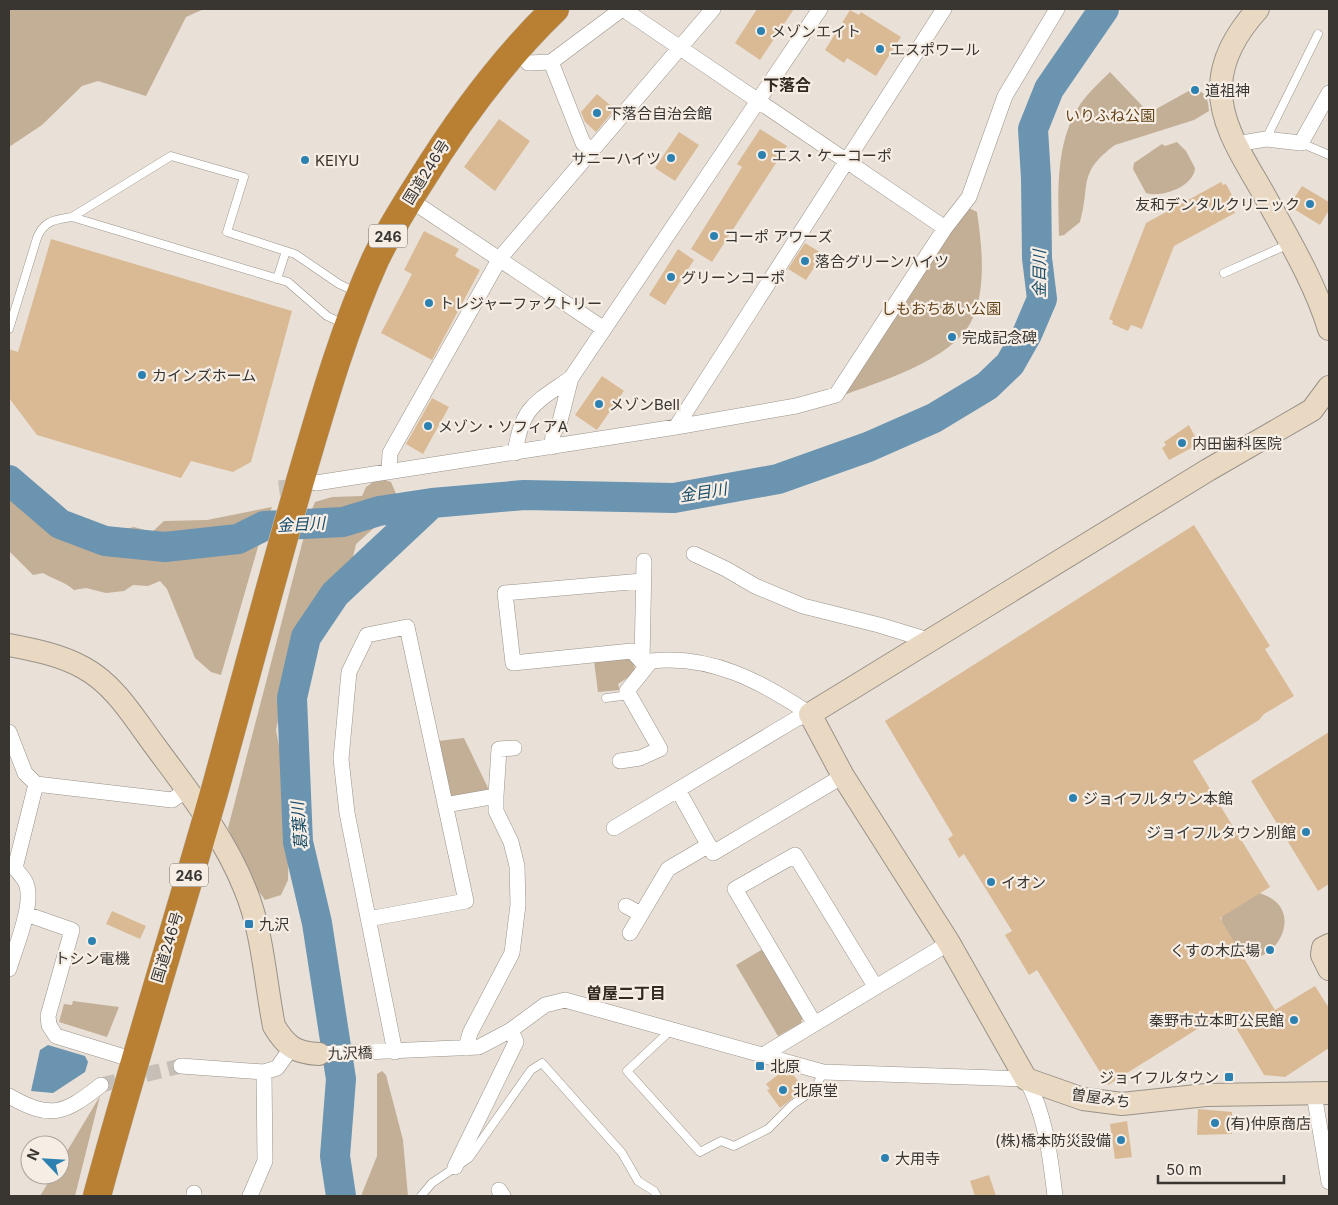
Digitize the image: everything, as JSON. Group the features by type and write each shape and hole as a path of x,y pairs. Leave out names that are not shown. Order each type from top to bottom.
{"highway":[{"name":"国道246号","path":"97,1196 279,553 330,377 349,326 376,259 409,199 450,133 486,85 555,9"}],"street":[{"path":"528,63 551,62 622,9 945,228"},
{"path":"389,472 390,453 500,258 712,9"},
{"path":"552,446 553,434 560,421 571,378 820,9"},
{"path":"676,427 944,9"},
{"path":"316,483 676,427 796,406 836,395 945,228 969,197 1005,96 1057,9"},
{"path":"1258,9 1237,35 1224,63 1221,88 1224,114 1236,144 1303,265 1329,329"},
{"path":"551,62 583,143 591,150"},
{"path":"1236,144 1266,139 1301,143 1329,93"},
{"path":"409,199 604,329"},
{"path":"516,453 519,428 533,404 571,378"},
{"path":"614,828 796,719 810,714 928,640 1312,410 1329,387"},
{"path":"694,554 726,568 755,586 803,606 879,625 928,640"},
{"path":"620,761 640,758 660,749 627,690 647,661 642,581 644,561"},
{"path":"642,581 505,593 513,663 632,651 647,661 684,660 709,663 752,679 810,714 843,776 949,943 1038,1101 1045,1125 1055,1196"},
{"path":"368,919 466,900 407,628 367,635 349,672 341,759 347,813 368,919 388,1052"},
{"path":"9,645 57,655 86,668 115,692 206,816 246,890 266,971 274,1026 281,1037 301,1053 319,1054"},
{"path":"9,732 25,773 36,784 172,800 187,790"},
{"path":"466,1048 470,1033 512,953 518,905 517,866 511,842 496,811 496,796 499,749 514,748"},
{"path":"678,790 713,853 843,776"},
{"path":"9,969 26,914 28,895 26,881 15,868 36,784"},
{"path":"446,805 496,796"},
{"path":"630,933 668,869 709,845"},
{"path":"814,1023 735,889 796,855 875,986"},
{"path":"626,906 641,914"},
{"path":"26,914 72,930 48,1016 49,1025 56,1036 134,1060"},
{"path":"763,1055 949,943"},
{"path":"1329,945 1323,948 1322,956 1329,969"},
{"name":"九沢橋","path":"319,1054 479,1047 511,1030 545,1005 565,1000 823,1072 880,1078 1026,1079"},
{"path":"455,1167 516,1042 511,1030"},
{"path":"181,1066 264,1072 277,1068 292,1047"},
{"path":"250,1196 265,1161 264,1072"},
{"name":"曽屋みち","path":"1026,1079 1083,1099 1122,1104 1206,1096 1322,1094"},
{"path":"9,1096 20,1104 35,1109 51,1111 78,1102 101,1085"},
{"path":"1322,1094 1329,1182"}],"lane":[{"path":"1266,139 1318,34"},
{"path":"1301,143 1329,154"},
{"path":"9,329 38,233 44,225 50,221 72,217 171,156 244,177 227,232 286,251 304,259 339,284 362,294"},
{"path":"72,217 288,282 327,316 349,326"},
{"path":"1224,273 1291,244"},
{"path":"277,279 286,251"},
{"path":"606,698 630,695"},
{"path":"671,1030 627,1071 700,1152 721,1141 734,1146 768,1128 792,1105 815,1089 823,1072"},
{"path":"421,1196 432,1183 469,1158 531,1070 542,1063 622,1153 638,1181 654,1191 657,1196"}],"green space":[{"path":"9,9 204,9 186,17 146,96 98,81 82,86 42,125 9,147"},
{"name":"いりふね公園","path":"1110,72 1149,113 1194,88 1206,96 1209,111 1194,120 1115,145 1103,155 1095,164 1087,180 1080,222 1064,235 1059,236 1060,167 1066,134 1081,103"},
{"path":"1177,142 1186,151 1195,168 1193,175 1189,181 1176,190 1160,194 1146,193 1133,169 1134,163 1162,144 1165,146"},
{"name":"しもおちあい公園","path":"967,207 977,212 982,253 979,296 971,322 948,347 932,358 896,376 844,395"},
{"path":"9,470 59,503 72,519 121,530 134,527 152,532 164,521 207,520 272,507 260,540 221,675 211,672 195,658 167,589 160,581 148,586 133,585 124,591 106,593 86,588 74,590 43,573 33,575 9,551"},
{"path":"379,478 391,482 397,496 393,511 356,544 353,557 313,603 295,641 276,730 287,788 289,827 288,880 281,895 265,900 255,886 228,828 309,517 315,502 332,497 362,496 366,487"},
{"path":"629,658 634,663 635,673 618,684 620,690 598,692 594,661"},
{"path":"464,738 489,790 456,798 448,793 438,741"},
{"path":"1255,892 1274,901 1283,913 1284,928 1278,941 1268,952 1255,957 1242,955 1230,942 1223,929 1222,914"},
{"path":"763,949 803,1015 801,1023 778,1036 736,965"},
{"path":"73,1001 119,1007 107,1037 59,1022 64,1004 72,1005"},
{"path":"382,1071 386,1075 403,1140 408,1196 361,1196 377,1156 377,1074"},
{"path":"100,1096 75,1196 40,1196 47,1185 70,1185 70,1146"}],"water":[{"path":"48,1045 85,1056 88,1062 85,1072 53,1093 31,1091 40,1050"}],"building":[{"name":"メゾンエイト","path":"757,9 794,9 760,60 735,43"},
{"path":"850,10 859,15 861,12 901,37 876,76 847,58 844,63 825,50"},
{"name":"下落合自治会館","path":"597,94 615,109 596,132 585,122 581,112"},
{"path":"499,119 530,141 495,191 464,167"},
{"path":"760,129 787,146 712,262 691,249 742,167 737,164"},
{"name":"サニーハイツ","path":"679,132 699,145 675,181 655,168"},
{"path":"1221,182 1223,185 1226,184 1234,199 1229,202 1235,213 1174,246 1142,329 1131,325 1128,331 1112,324 1113,321 1109,319 1146,223"},
{"name":"友和デンタルクリニック","path":"1302,186 1329,202 1329,210 1320,225 1289,206"},
{"name":"トレジャーファクトリー","path":"424,231 459,249 455,256 480,270 432,360 381,333 412,274 404,270"},
{"name":"カインズホーム","path":"51,239 292,311 251,462 233,472 191,461 181,478 37,435 9,398 9,349 18,352"},
{"name":"落合グリーンハイツ","path":"805,243 823,254 806,280 788,269"},
{"name":"グリーンコーポ","path":"678,249 694,260 665,305 649,295"},
{"name":"メゾンBell","path":"602,376 624,391 597,430 575,415"},
{"name":"メゾン・ソフィアA","path":"432,398 449,407 423,454 406,444"},
{"name":"内田歯科医院","path":"1189,425 1199,444 1169,460 1162,448 1166,445 1164,442"},
{"name":"ジョイフルタウン本館","path":"1194,525 1270,646 1265,649 1294,696 1193,761 1270,887 1220,918 1275,1010 1315,986 1329,1008 1329,1048 1285,1077 1264,1075 1226,1011 1108,1085 1037,970 1029,975 1005,935 1012,931 964,854 959,858 948,839 953,835 885,721"},
{"name":"ジョイフルタウン別館","path":"1329,732 1329,884 1318,891 1251,781"},
{"path":"112,911 146,926 140,939 106,924"},
{"name":"北原堂","path":"783,1071 787,1076 792,1073 802,1086 796,1091 798,1094 780,1108 767,1090 770,1089 766,1084"},
{"name":"(有)仲原商店","path":"1198,1109 1232,1112 1232,1134 1197,1135"},
{"name":"(株)橋本防災設備","path":"1127,1121 1132,1157 1115,1159 1110,1124"},
{"path":"989,1175 996,1196 975,1196 970,1181"}],"waterway":[{"name":"金目川","path":"9,480 60,524 105,541 165,547 238,539 264,526 343,522 379,511 432,503 524,495 674,498 778,479 868,447 934,418 987,386 1010,364 1027,334 1042,299 1037,258 1033,129 1049,89 1104,9"},
{"name":"葛葉川","path":"341,1196 335,1156 341,1079 317,923 298,842 292,698 306,637 335,594 432,503"}],"tunnel":[{"path":"279,488 303,485"},
{"path":"101,1085 181,1066"}],"place":[{"name":"メゾンエイト","path":"761,31"},
{"name":"エスポワール","path":"880,49"},
{"name":"道祖神","path":"1195,90"},
{"name":"下落合自治会館","path":"597,113"},
{"name":"エス・ケーコーポ","path":"762,155"},
{"name":"サニーハイツ","path":"671,158"},
{"name":"KEIYU","path":"305,160"},
{"name":"友和デンタルクリニック","path":"1310,204"},
{"name":"コーポ アワーズ","path":"714,236"},
{"name":"落合グリーンハイツ","path":"805,261"},
{"name":"グリーンコーポ","path":"671,277"},
{"name":"トレジャーファクトリー","path":"429,303"},
{"name":"完成記念碑","path":"952,337"},
{"name":"カインズホーム","path":"142,375"},
{"name":"メゾンBell","path":"599,404"},
{"name":"メゾン・ソフィアA","path":"428,426"},
{"name":"内田歯科医院","path":"1182,443"},
{"name":"ジョイフルタウン本館","path":"1073,798"},
{"name":"ジョイフルタウン別館","path":"1306,832"},
{"name":"イオン","path":"991,882"},
{"name":"九沢","path":"249,924"},
{"name":"トシン電機","path":"92,941"},
{"name":"くすの木広場","path":"1270,950"},
{"name":"秦野市立本町公民館","path":"1294,1020"},
{"name":"北原","path":"760,1066"},
{"name":"ジョイフルタウン","path":"1229,1077"},
{"name":"北原堂","path":"783,1090"},
{"name":"(有)仲原商店","path":"1215,1123"},
{"name":"(株)橋本防災設備","path":"1121,1140"},
{"name":"大用寺","path":"885,1158"}],"district":[{"name":"下落合","path":"787,85"},
{"name":"曽屋二丁目","path":"626,993"}]}
